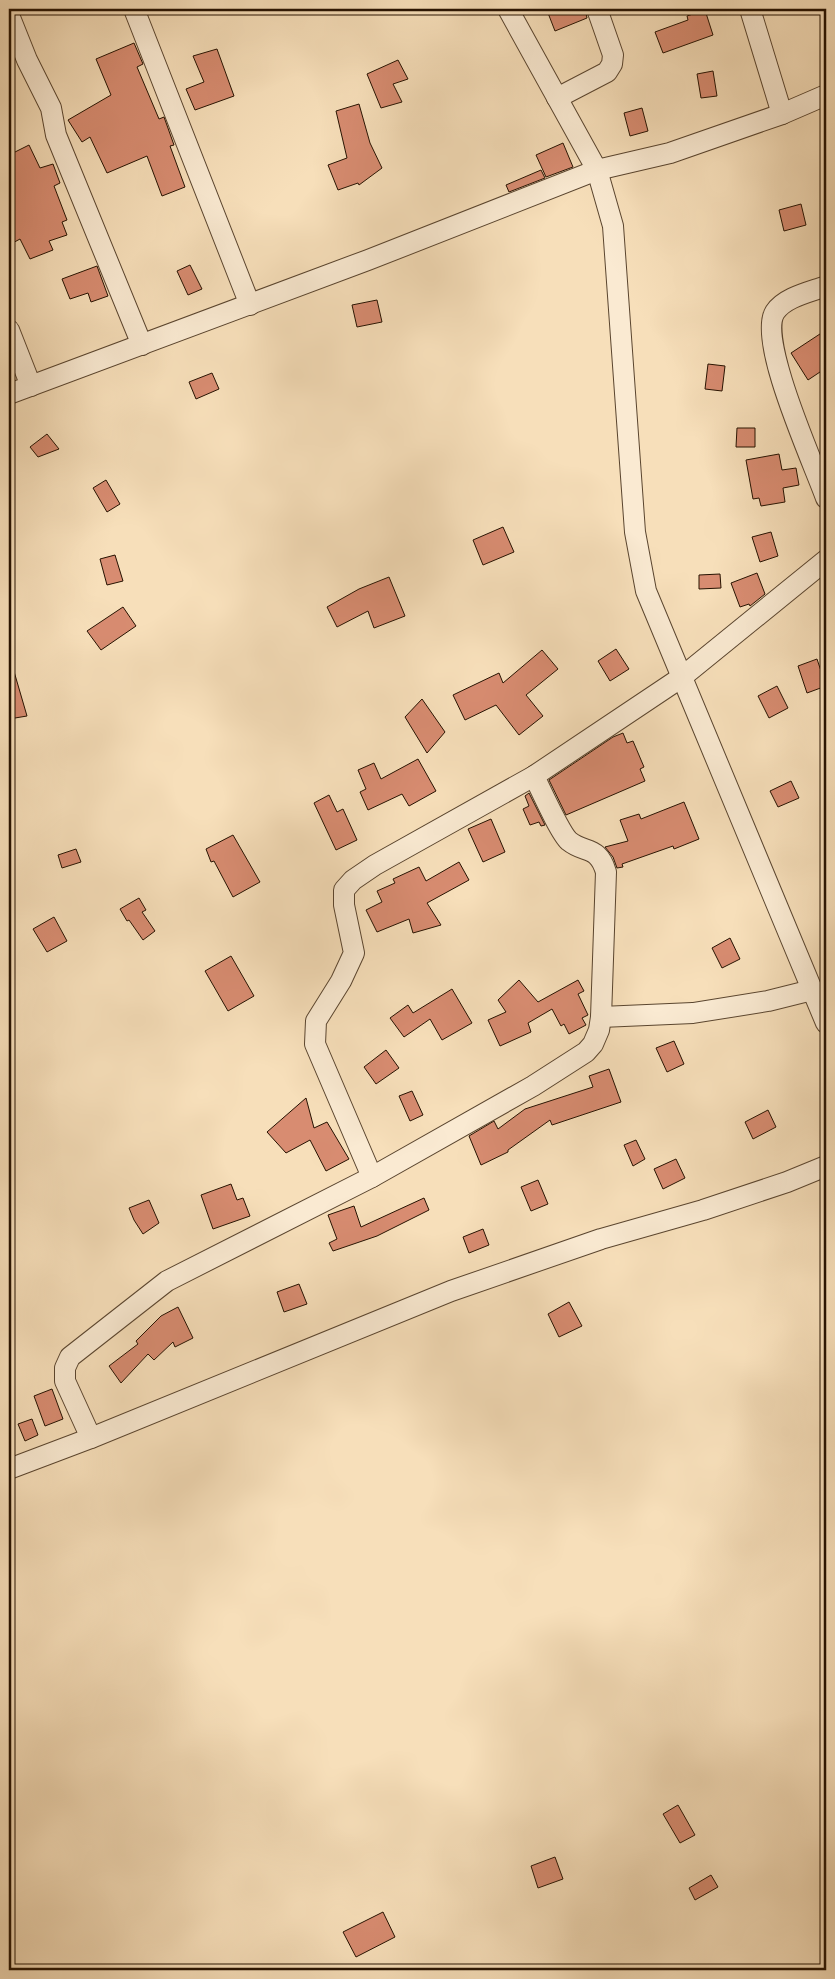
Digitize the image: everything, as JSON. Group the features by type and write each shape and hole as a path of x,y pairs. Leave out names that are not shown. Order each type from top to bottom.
{"street":[{"path":"134,9 250,305"},
{"path":"508,9 597,170 613,226 635,532 646,591 826,1023"},
{"path":"557,98 607,72 612,64 613,55 597,9"},
{"path":"750,9 782,114"},
{"path":"9,15 27,60 51,108 56,135 142,345"},
{"path":"9,394 250,305 597,170 670,153 782,114 826,95"},
{"path":"825,488 778,369 771,336 774,313 786,302 826,286"},
{"path":"9,330 31,386"},
{"path":"372,1177 315,1044 316,1021 341,981 354,953 344,905 344,890 353,880 375,865 534,776 682,677 826,560"},
{"path":"91,1438 65,1381 65,1368 70,1357 167,1281 372,1177 533,1086 586,1052 593,1044 599,1030 601,1017 606,872 603,863 593,852 569,841 534,776"},
{"path":"601,1017 693,1013 768,1001 812,990"},
{"path":"9,1469 91,1438 451,1291 601,1238 703,1210 768,1189 826,1166"}],"building":[{"path":"558,9 585,9 587,18 555,31 548,13"},
{"path":"705,10 713,35 663,53 655,32 688,20 687,16"},
{"path":"134,43 143,64 137,67 159,119 164,117 174,145 170,146 185,187 162,196 147,156 107,173 90,137 82,142 68,120 111,95 96,59"},
{"path":"217,49 234,96 195,110 186,89 204,82 193,56"},
{"path":"398,60 408,79 393,84 402,102 381,108 367,74"},
{"path":"713,71 717,96 701,98 697,74"},
{"path":"359,104 370,143 382,168 359,185 358,183 338,190 328,165 347,158 336,111"},
{"path":"642,108 648,131 630,136 624,113"},
{"path":"563,143 573,167 546,177 536,155"},
{"path":"29,145 40,168 53,164 60,183 54,186 67,220 62,222 67,235 49,241 53,250 30,259 20,239 9,245 9,155"},
{"path":"541,170 545,178 509,192 506,185"},
{"path":"801,204 806,225 784,231 779,210"},
{"path":"190,265 202,289 188,295 177,271"},
{"path":"97,266 108,296 91,302 88,293 70,299 62,279"},
{"path":"377,300 382,322 357,327 352,305"},
{"path":"826,330 826,368 808,380 791,353"},
{"path":"708,364 725,366 722,391 705,389"},
{"path":"212,373 219,389 196,399 189,382"},
{"path":"737,428 755,428 755,447 736,447"},
{"path":"47,434 59,449 38,457 30,447"},
{"path":"779,454 782,470 796,468 799,485 783,488 785,502 761,506 759,498 753,499 746,460"},
{"path":"106,480 120,504 107,512 93,488"},
{"path":"503,527 514,552 483,565 473,540"},
{"path":"771,532 778,556 760,562 752,537"},
{"path":"115,555 123,581 107,585 100,559"},
{"path":"757,573 765,594 750,606 749,604 740,607 731,583"},
{"path":"720,574 721,588 699,589 699,575"},
{"path":"389,577 405,616 374,628 368,611 337,627 327,607 359,589"},
{"path":"123,607 136,626 101,650 87,631"},
{"path":"616,649 629,669 610,681 598,661"},
{"path":"542,650 558,669 526,695 543,716 519,735 496,705 465,720 453,695 499,673 503,683"},
{"path":"817,659 826,686 807,693 798,666"},
{"path":"9,668 13,668 27,716 9,719"},
{"path":"777,686 788,708 769,718 758,696"},
{"path":"422,699 445,732 427,753 405,717"},
{"path":"623,733 627,743 633,741 644,767 640,769 645,781 566,815 549,780 613,737"},
{"path":"418,759 436,791 409,806 402,794 368,810 360,792 366,789 358,770 374,763 381,779"},
{"path":"791,781 799,798 778,807 770,791"},
{"path":"529,793 545,825 541,826 539,822 530,825 523,809 529,806 525,796"},
{"path":"329,795 337,812 343,809 357,840 336,850 314,803"},
{"path":"684,802 699,839 674,849 673,846 622,864 623,867 617,868 613,857 605,847 628,841 620,820 639,814 641,819"},
{"path":"491,819 505,852 483,862 468,829"},
{"path":"233,835 260,882 233,897 214,861 211,862 206,849"},
{"path":"76,849 81,862 62,868 58,855"},
{"path":"459,862 469,880 427,903 441,925 413,933 409,919 377,932 366,910 382,902 377,891 395,883 393,879 419,867 426,881"},
{"path":"139,898 146,910 142,912 155,931 143,940 129,920 127,921 120,909"},
{"path":"54,917 67,941 47,952 33,929"},
{"path":"730,938 740,959 722,968 712,948"},
{"path":"231,956 254,996 228,1011 205,971"},
{"path":"519,980 538,1002 578,980 584,991 578,994 588,1015 582,1018 586,1025 569,1034 564,1024 561,1026 552,1009 528,1023 531,1032 500,1046 488,1020 506,1012 498,1000"},
{"path":"452,989 472,1023 442,1040 430,1019 404,1037 390,1018 408,1005 413,1013"},
{"path":"674,1041 684,1064 667,1072 656,1048"},
{"path":"386,1050 399,1068 376,1084 364,1067"},
{"path":"609,1069 621,1102 552,1125 550,1120 508,1150 508,1152 481,1165 469,1136 494,1121 498,1129 525,1109 593,1087 589,1076"},
{"path":"412,1091 423,1115 410,1121 399,1096"},
{"path":"306,1098 314,1128 327,1122 349,1159 326,1171 310,1140 286,1153 267,1132"},
{"path":"768,1110 776,1127 753,1139 745,1122"},
{"path":"636,1140 645,1159 633,1166 624,1145"},
{"path":"676,1159 685,1178 663,1189 654,1169"},
{"path":"538,1180 548,1204 531,1211 521,1187"},
{"path":"231,1184 237,1200 243,1198 250,1216 213,1229 201,1195"},
{"path":"424,1198 429,1210 377,1236 333,1251 329,1243 337,1239 328,1215 354,1206 361,1227"},
{"path":"149,1200 159,1223 143,1234 129,1208"},
{"path":"483,1229 489,1245 469,1253 463,1237"},
{"path":"299,1284 307,1304 284,1312 277,1292"},
{"path":"569,1302 582,1326 559,1337 548,1314"},
{"path":"178,1307 193,1338 175,1347 173,1342 154,1360 148,1354 121,1383 109,1366 138,1344 136,1341 161,1316"},
{"path":"52,1389 63,1419 45,1426 34,1396"},
{"path":"32,1419 38,1435 25,1441 18,1424"},
{"path":"678,1805 695,1835 680,1843 663,1814"},
{"path":"555,1857 563,1879 538,1888 531,1866"},
{"path":"711,1875 718,1887 695,1900 689,1888"},
{"path":"383,1912 395,1937 356,1957 343,1932"}]}
